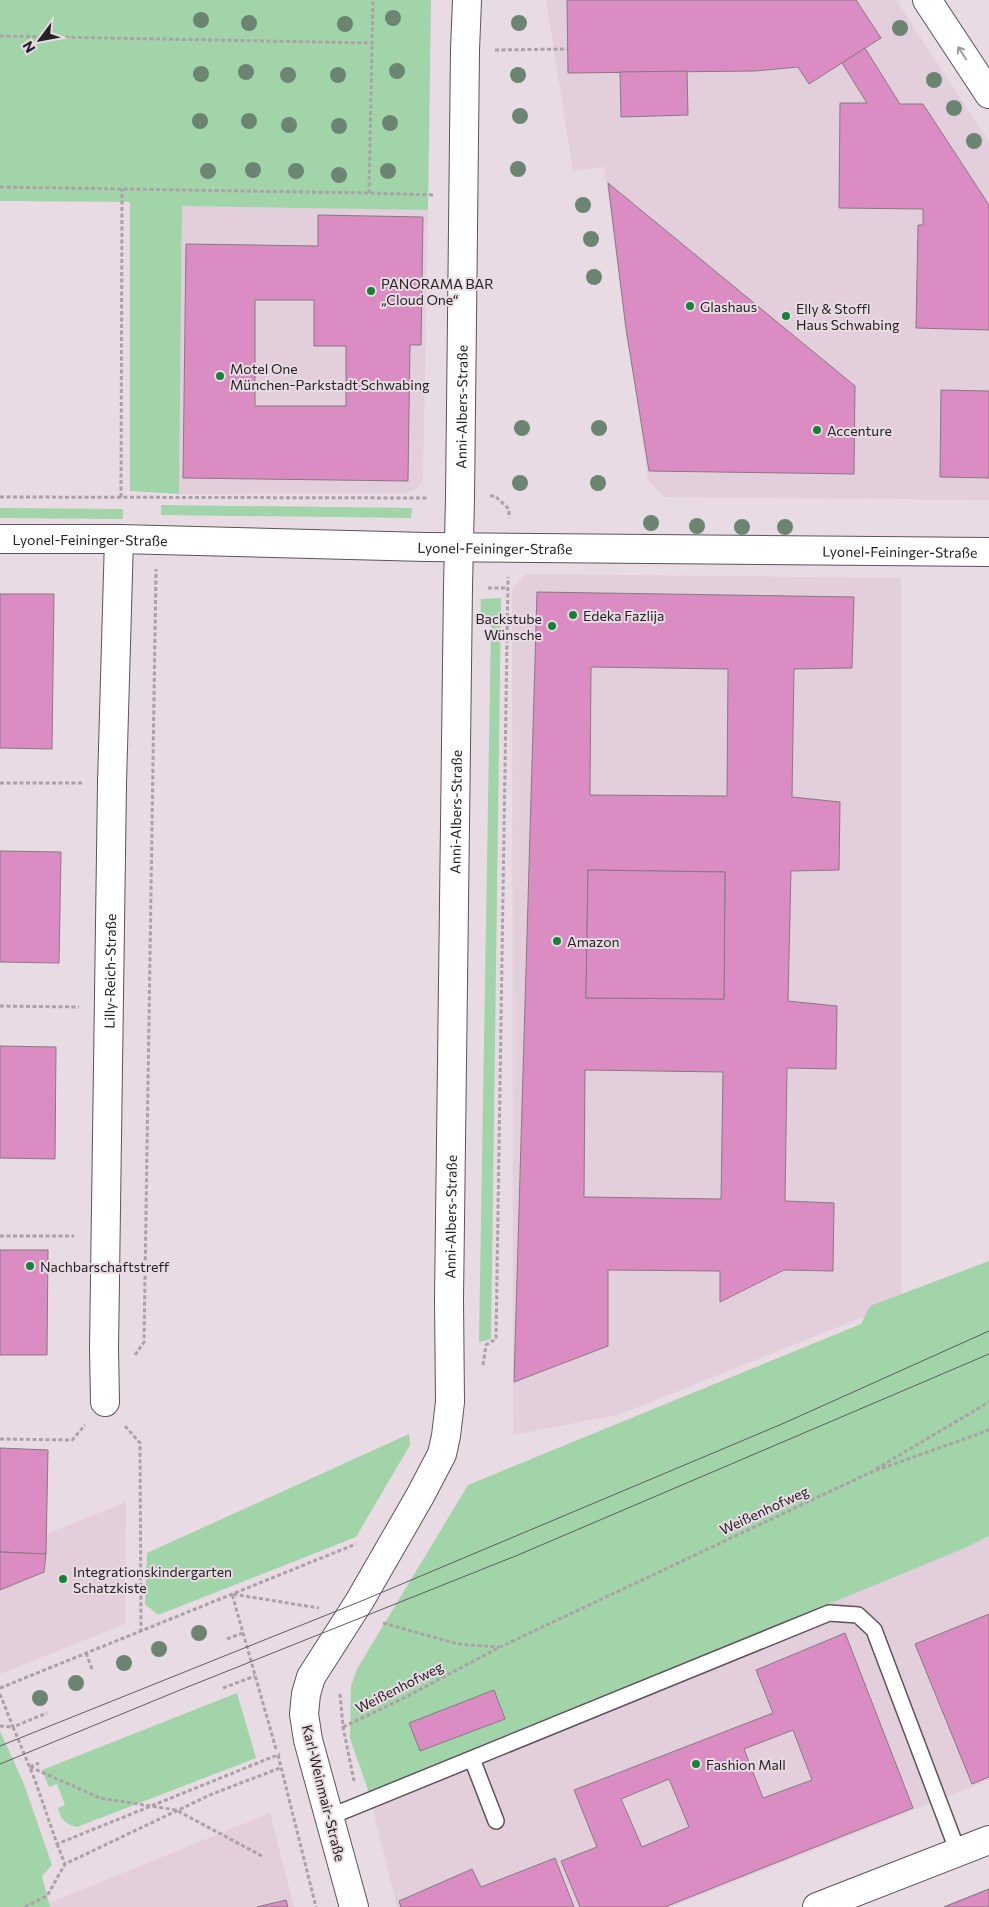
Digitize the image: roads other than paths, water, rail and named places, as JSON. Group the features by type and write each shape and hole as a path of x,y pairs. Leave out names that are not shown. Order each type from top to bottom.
{"street":[{"name":"Anni-Albers-Straße","path":"355,1607 420,1496 442,1454 450,1402 449,1300 463,197 465,50 468,0"},
{"path":"927,0 989,94"},
{"name":"Lyonel-Feininger-Straße","path":"0,539 119,539 509,548 989,552"},
{"name":"Lilly-Reich-Straße","path":"105,1402 105,1236 112,783 119,539"},
{"name":"Karl-Weinmair-Straße","path":"354,1907 308,1740 304,1714 306,1694 312,1677 355,1607"},
{"path":"818,1907 989,1840"}],"lane":[{"path":"329,1817 829,1613 858,1615 874,1630 958,1852"},
{"path":"472,1758 496,1821"}],"tram line":[{"path":"0,1746 359,1602 782,1424 989,1331"},
{"path":"0,1764 518,1555 989,1354"}],"place":[{"name":"PANORAMA BAR „Cloud One“","path":"371,291"},
{"name":"Glashaus","path":"690,306"},
{"name":"Elly & Stoffl Haus Schwabing","path":"786,316"},
{"name":"Motel One München-Parkstadt Schwabing","path":"220,376"},
{"name":"Accenture","path":"817,430"},
{"name":"Edeka Fazlija","path":"573,615"},
{"name":"Backstube Wünsche","path":"552,626"},
{"name":"Amazon","path":"557,941"},
{"name":"Nachbarschaftstreff","path":"30,1266"},
{"name":"Integrationskindergarten Schatzkiste","path":"63,1579"},
{"name":"Fashion Mall","path":"696,1764"}]}
